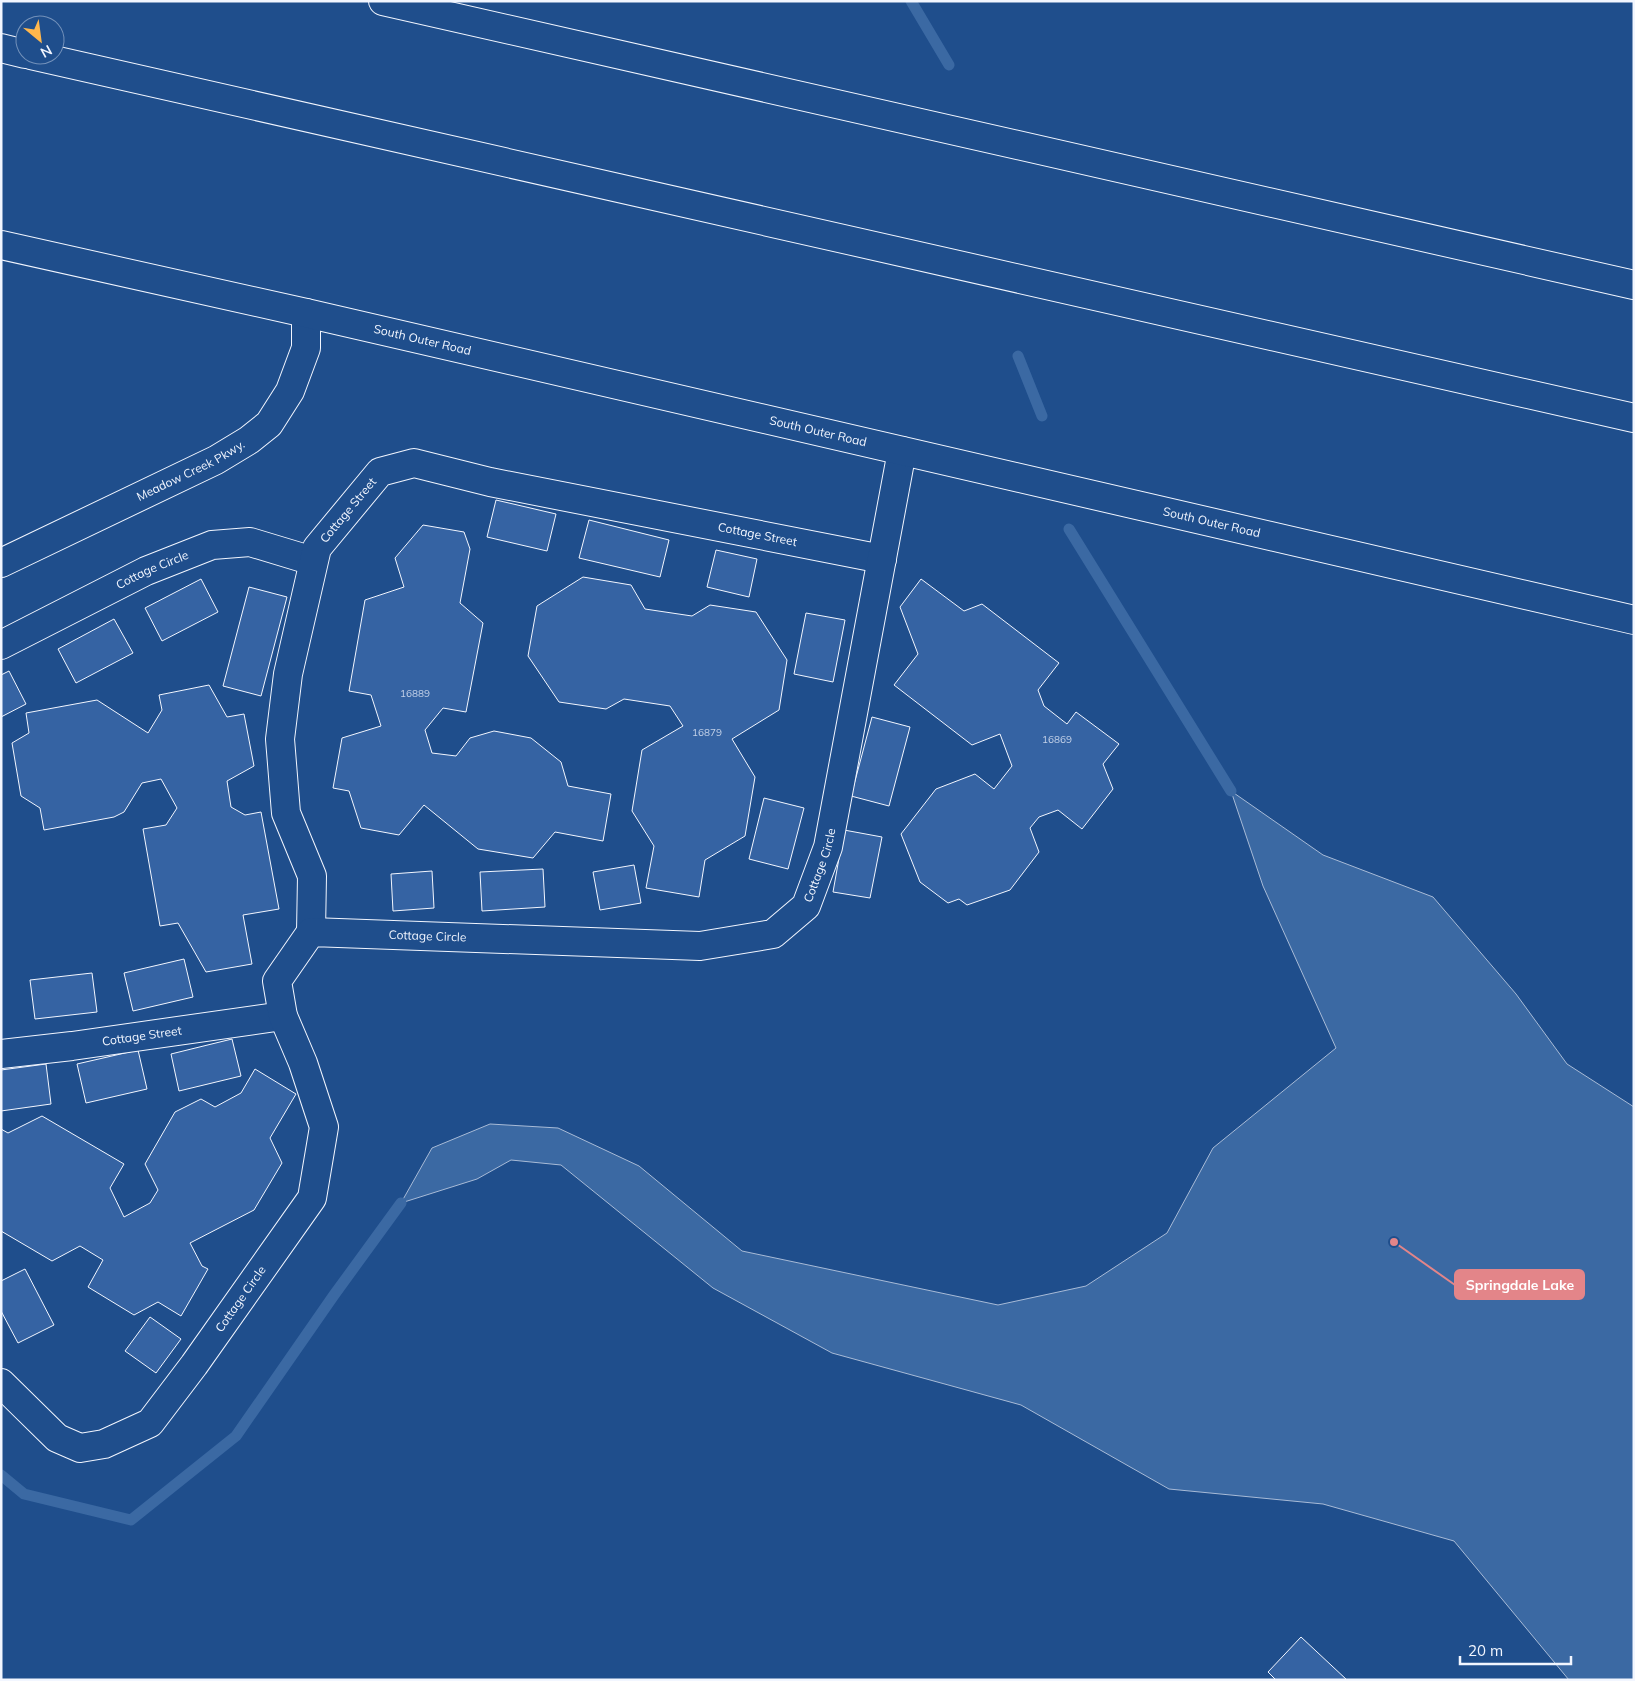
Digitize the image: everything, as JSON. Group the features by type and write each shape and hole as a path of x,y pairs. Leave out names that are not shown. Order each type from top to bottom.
{"main road":[{"path":"383,1 1634,285"},
{"path":"409,1 550,38"},
{"path":"1,48 15,52"},
{"path":"65,63 1634,418"},
{"name":"South Outer Road","path":"1,245 306,313 1634,620"},
{"name":"Meadow Creek Pkwy.","path":"1,563 216,460 249,440 269,424 290,390 306,348 306,313"},
{"name":"Cottage Circle","path":"1,1384 57,1438 80,1448 104,1444 150,1423 194,1365 312,1198 324,1127 303,1063 283,1016 277,981 311,932 700,946 773,934 806,906 828,847 902,451"},
{"name":"Cottage Street","path":"311,932 312,876 286,812 280,739 288,674 316,548 380,472 414,463 490,482 882,559"},
{"name":"Cottage Circle","path":"1,645 146,571 212,545 250,542 313,561"},
{"name":"Cottage Street","path":"1,1054 72,1046 283,1016"}],"water":[{"path":"1231,791 1323,855 1433,897 1516,994 1567,1064 1634,1107 1634,1680 1569,1680 1454,1541 1323,1504 1169,1489 1021,1405 832,1353 713,1288 561,1165 511,1160 477,1179 401,1203 432,1148 490,1124 558,1128 639,1166 742,1251 998,1305 1086,1286 1167,1233 1213,1148 1336,1048 1263,886"}],"building":[{"path":"496,500 556,514 547,551 487,537"},
{"path":"589,520 669,540 660,577 579,558"},
{"path":"423,525 464,532 470,549 460,603 483,623 466,712 443,708 425,730 432,753 456,756 470,738 494,731 531,738 561,762 568,786 611,794 603,841 555,832 533,858 478,849 424,805 399,835 361,828 349,791 333,788 342,738 381,726 371,695 349,691 365,600 404,587 395,558"},
{"path":"716,550 757,559 749,597 707,587"},
{"path":"583,577 631,585 645,609 692,616 710,605 756,612 787,660 779,710 732,739 755,777 745,836 705,860 699,897 646,888 654,846 632,811 642,750 683,726 670,706 624,699 606,709 559,702 528,656 537,606"},
{"path":"201,579 218,612 162,641 145,608"},
{"path":"921,579 964,611 982,604 1059,663 1038,690 1044,706 1067,724 1076,712 1119,744 1103,764 1113,789 1082,829 1058,810 1039,817 1030,828 1039,852 1010,890 967,905 959,899 948,903 920,882 901,834 936,789 975,774 994,789 1012,766 1000,734 972,745 894,685 918,654 900,607"},
{"path":"249,587 287,597 261,696 223,686"},
{"path":"806,613 845,620 833,682 794,674"},
{"path":"114,619 133,653 76,683 58,649"},
{"path":"9,671 26,704 1,717 1,675"},
{"path":"209,685 227,717 244,714 254,766 227,781 231,807 245,815 261,812 279,909 243,915 252,964 206,972 178,923 160,926 143,829 166,825 177,808 161,779 142,783 124,812 114,817 44,830 40,808 21,796 12,743 29,733 26,713 97,700 148,733 162,710 159,695"},
{"path":"872,717 910,727 889,806 851,796"},
{"path":"764,798 804,808 788,869 749,859"},
{"path":"844,830 882,837 870,898 833,892"},
{"path":"634,865 641,903 600,910 593,872"},
{"path":"543,869 545,907 482,911 480,872"},
{"path":"432,871 434,908 393,911 391,874"},
{"path":"184,959 193,997 133,1011 124,973"},
{"path":"92,973 97,1012 35,1019 30,980"},
{"path":"232,1039 241,1076 179,1091 171,1054"},
{"path":"138,1050 147,1089 86,1103 77,1064"},
{"path":"46,1064 51,1104 1,1111 1,1070"},
{"path":"255,1069 296,1094 270,1138 282,1163 254,1210 190,1243 202,1266 208,1269 181,1316 158,1302 134,1315 88,1287 103,1260 80,1246 52,1261 1,1231 1,1129 8,1133 42,1116 124,1164 110,1188 124,1217 150,1203 158,1190 145,1164 175,1112 201,1099 215,1107 241,1093"},
{"path":"25,1269 54,1325 18,1343 1,1311 1,1281"},
{"path":"150,1317 181,1339 156,1373 125,1351"},
{"path":"1301,1637 1347,1680 1276,1680 1268,1672"}],"waterway":[{"path":"911,1 949,65"},
{"path":"1018,356 1042,416"},
{"path":"1069,529 1231,791"},
{"path":"1,1475 24,1494 131,1520 236,1436 334,1295 401,1203"}],"place":[{"name":"Springdale Lake","path":"1394,1242"}]}
